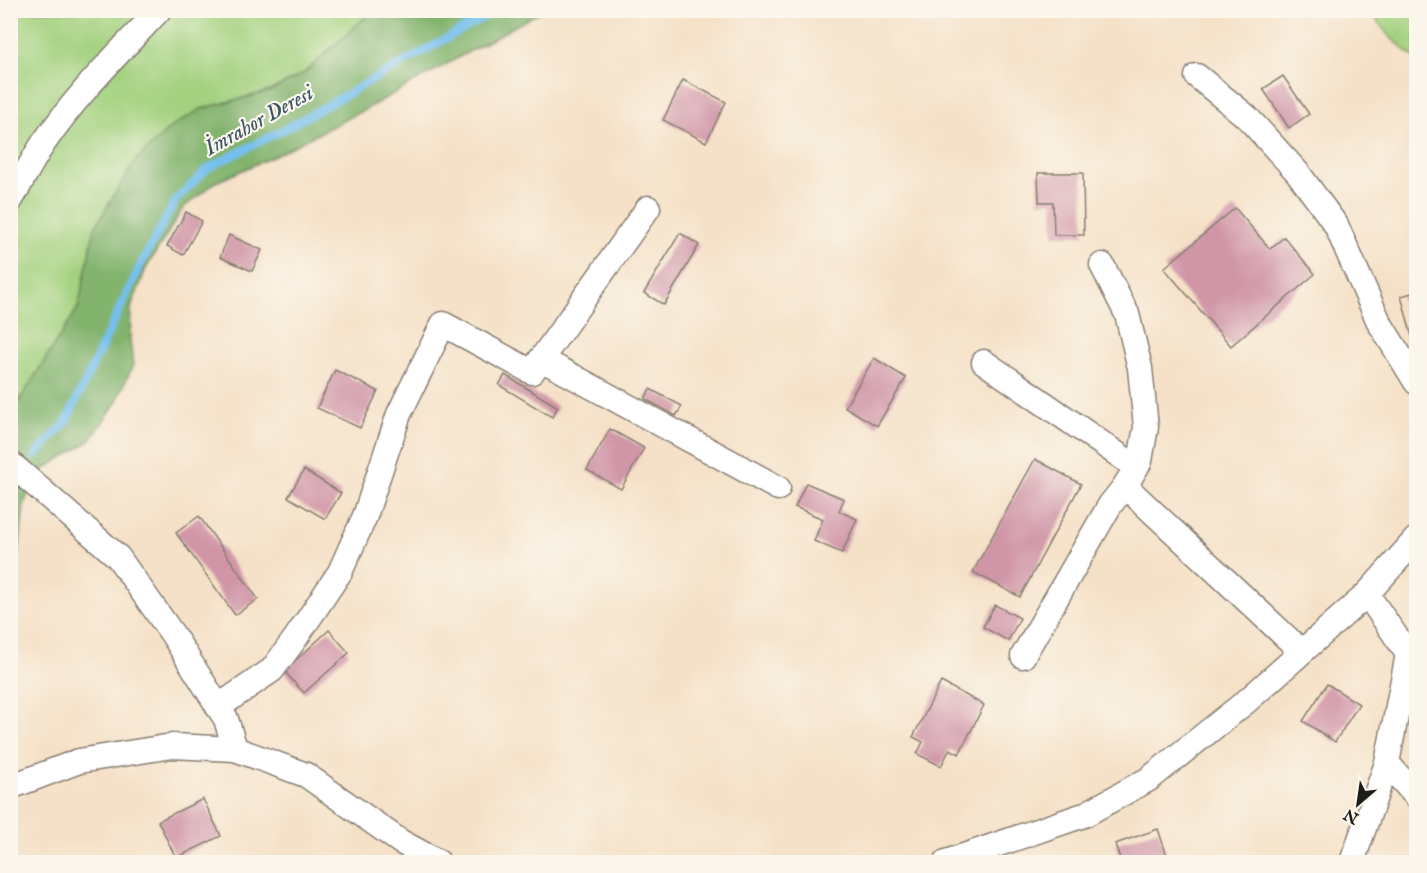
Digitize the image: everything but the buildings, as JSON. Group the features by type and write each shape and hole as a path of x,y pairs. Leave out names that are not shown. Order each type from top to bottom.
{"street":[{"path":"10,201 42,146 67,111 159,10"},
{"path":"1197,76 1247,117 1298,173 1336,225 1379,322 1416,382"},
{"path":"218,707 272,670 340,572 365,516 399,414 442,324 532,372 648,208"},
{"path":"1023,656 1110,505 1140,460 1146,427 1140,368 1126,314 1102,265"},
{"path":"542,359 778,488"},
{"path":"984,362 1130,477 1301,651"},
{"path":"10,463 118,557 173,635 226,719 235,749"},
{"path":"946,862 1084,815 1149,779 1248,700 1367,594 1416,539"},
{"path":"1352,862 1387,763 1412,657 1367,594"},
{"path":"10,787 79,761 172,746 235,749 306,776 401,842 438,862"},
{"path":"1387,763 1416,796"}],"green space":[{"path":"11,11 372,11 303,74 270,91 201,109 87,272 78,308 14,409 11,406"},
{"path":"372,11 542,11 366,109 276,155 216,182 183,208 146,268 131,308 130,340 133,365 116,403 90,441 36,474 24,505 19,549 11,564 11,414 78,308 95,227 135,161 172,126 201,109 270,91 303,74"},
{"path":"1370,11 1416,11 1416,59 1389,36"}],"waterway":[{"name":"İmrahor Deresi","path":"35,456 66,422 141,264 176,200 208,168 283,130 497,10"}]}
